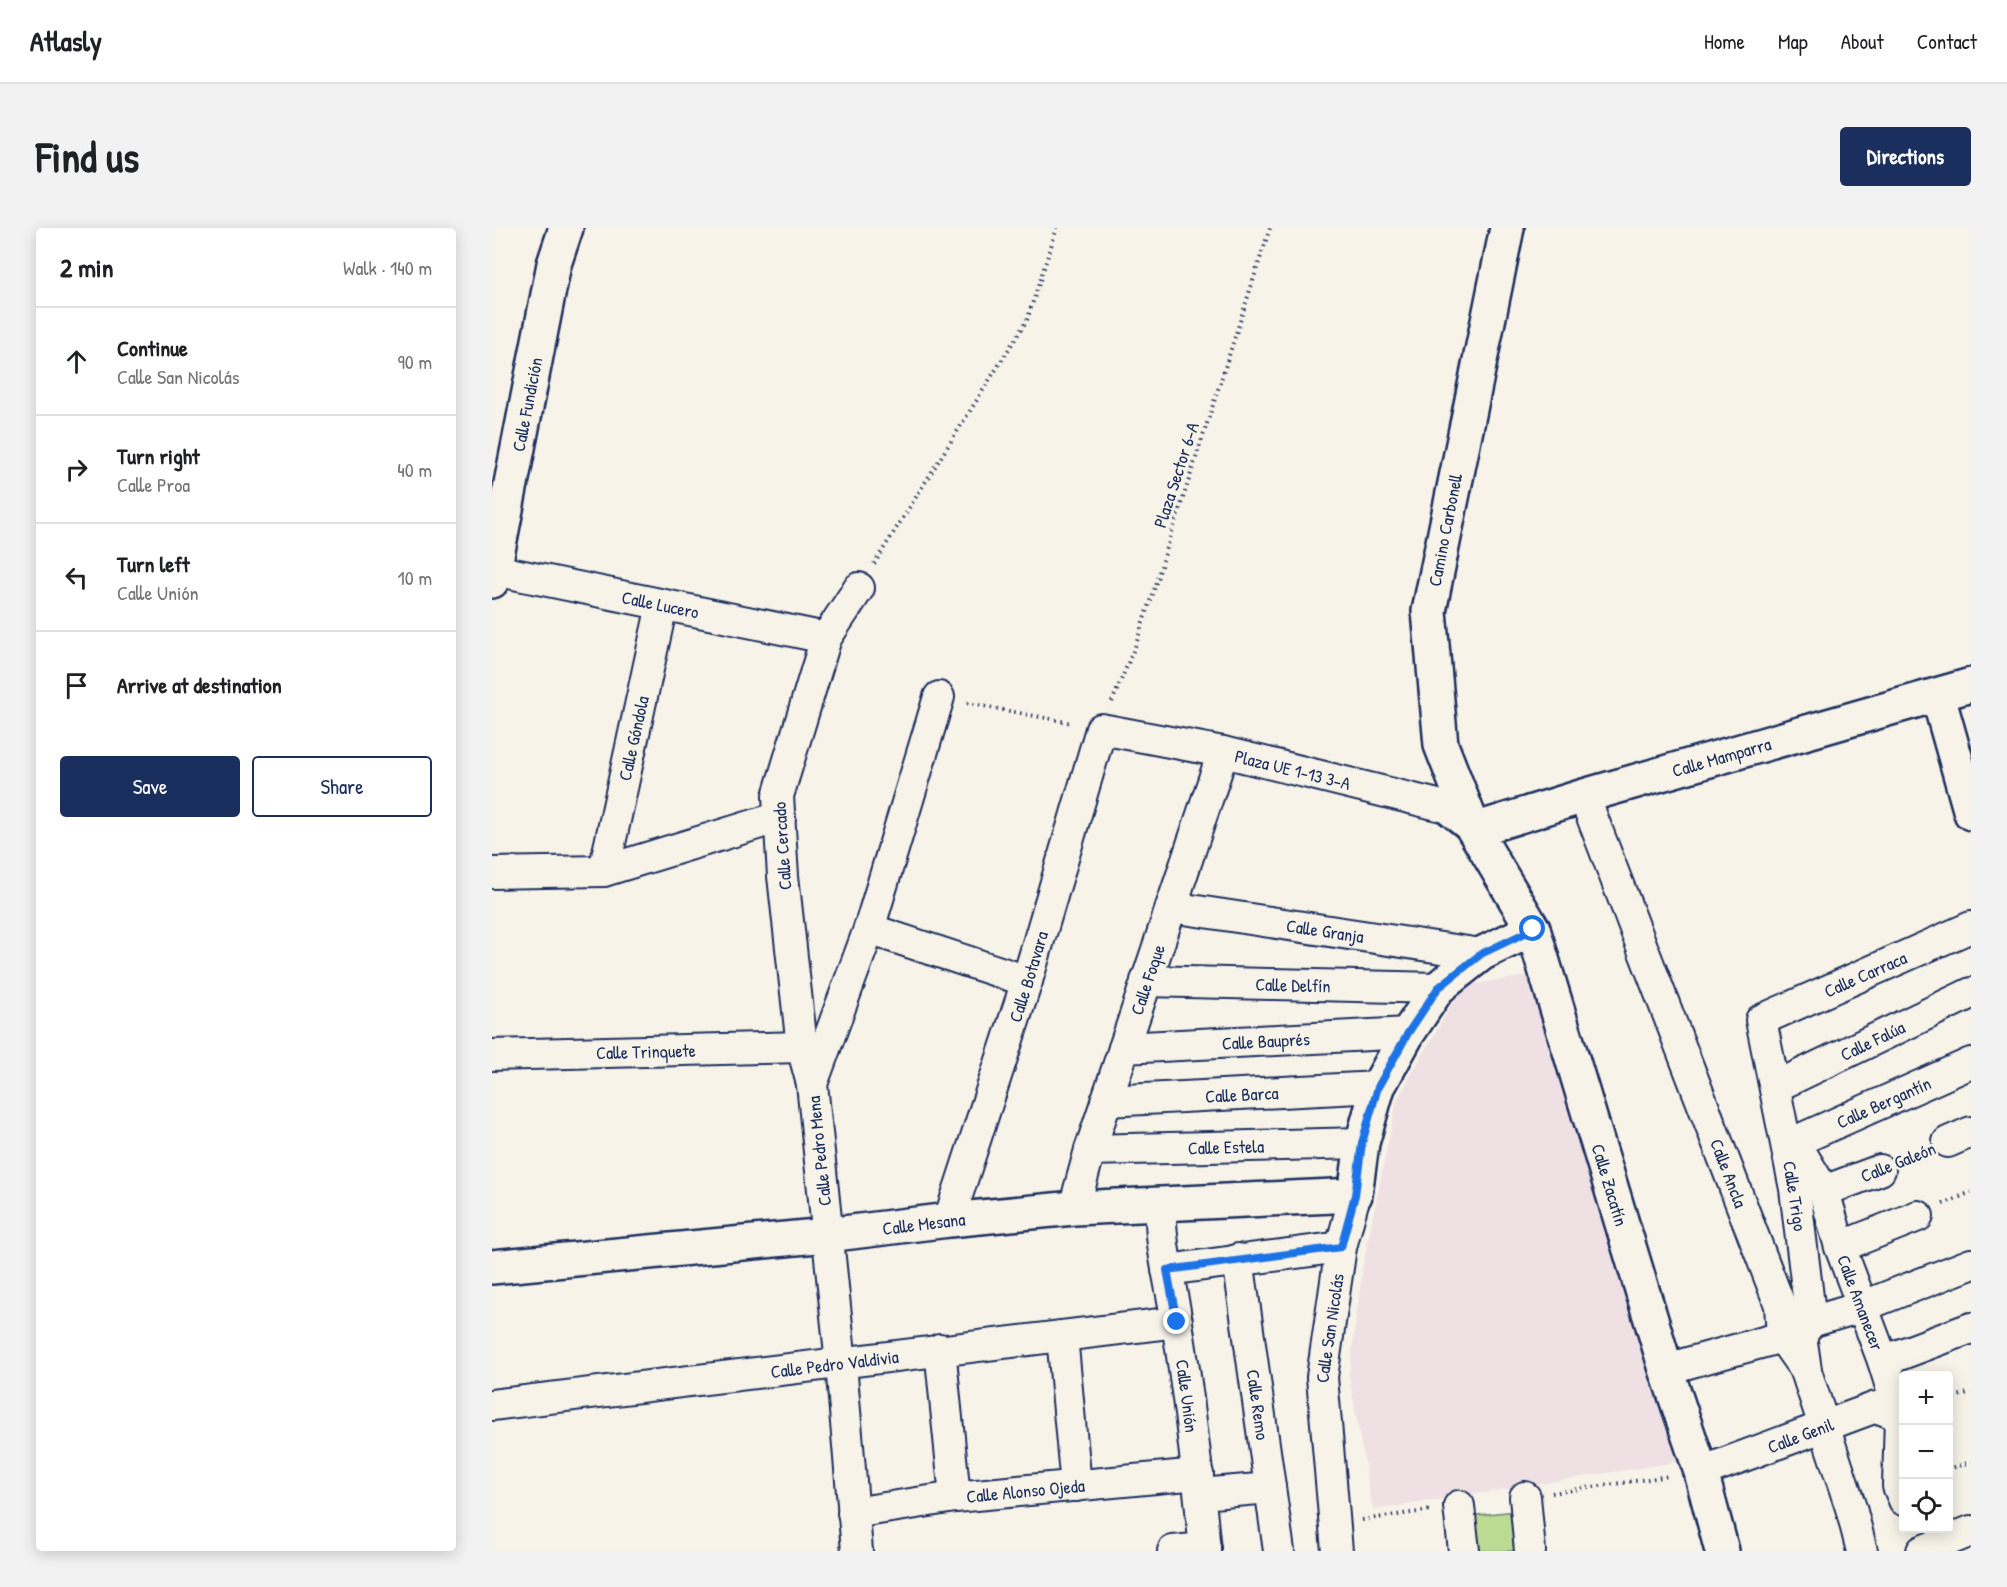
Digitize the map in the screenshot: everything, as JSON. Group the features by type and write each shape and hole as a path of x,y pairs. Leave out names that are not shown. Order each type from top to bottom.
{"street":[{"name":"Calle Fundición","path":"493,575 554,264 566,228"},
{"name":"Camino Carbonell","path":"1474,830 1441,745 1429,611 1506,228"},
{"name":"Calle Lucero","path":"493,575 662,605 826,638"},
{"name":"Calle Cercado","path":"812,1084 802,1047 783,876 778,796 826,638 859,588"},
{"name":"Calle Góndola","path":"604,871 662,605"},
{"name":"Calle Mamparra","path":"1474,830 1584,796 1971,685"},
{"path":"1938,696 1971,813"},
{"name":"Calle Pedro Mena","path":"857,1551 841,1364 812,1084 868,929 939,697"},
{"name":"Plaza UE 1-13 3-A","path":"1101,729 1222,752 1446,807 1474,830"},
{"name":"Calle Botavara","path":"949,1220 1027,981 1101,729"},
{"name":"Calle Foque","path":"1074,1208 1090,1150 1222,752"},
{"name":"Calle Ancla","path":"1584,796 1780,1305 1782,1337"},
{"path":"492,873 604,871 780,817"},
{"name":"Calle Zacatín","path":"1474,830 1533,929 1666,1370 1701,1472 1722,1551"},
{"name":"Calle Granja","path":"1171,907 1481,954"},
{"name":"Calle Carraca","path":"1761,1020 1971,927"},
{"path":"868,929 1027,981"},
{"name":"Calle San Nicolás","path":"1337,1551 1322,1377 1341,1247 1355,1195 1362,1143 1378,1087 1408,1033 1438,988 1481,954 1533,929"},
{"name":"Calle Delfín","path":"1146,981 1438,988"},
{"name":"Calle Falúa","path":"1777,1101 1971,993"},
{"name":"Calle Trigo","path":"1761,1020 1796,1189 1811,1322 1801,1335 1806,1371"},
{"name":"Calle Bauprés","path":"1124,1048 1408,1033"},
{"name":"Calle Trinquete","path":"492,1054 802,1047"},
{"name":"Calle Bergantín","path":"1794,1142 1971,1063"},
{"name":"Calle Barca","path":"1107,1101 1378,1087"},
{"name":"Calle Amanecer","path":"1777,1101 1794,1142 1824,1191 1840,1247 1883,1361 1899,1413"},
{"name":"Calle Estela","path":"1090,1150 1362,1143"},
{"name":"Calle Galeón","path":"1824,1191 1880,1170"},
{"name":"Calle Mesana","path":"492,1267 827,1235 1074,1208 1355,1195"},
{"name":"Calle Unión","path":"1161,1204 1160,1224 1177,1322 1199,1484 1205,1550"},
{"path":"1840,1247 1918,1216"},
{"path":"1167,1270 1341,1247"},
{"name":"Calle Remo","path":"1238,1260 1279,1551"},
{"path":"1666,1370 1782,1337 1811,1322 1862,1307 1971,1264"},
{"name":"Calle Pedro Valdivia","path":"492,1405 1177,1322"},
{"path":"1883,1361 1971,1328"},
{"path":"1062,1336 1076,1486"},
{"path":"1782,1337 1806,1371 1851,1508 1862,1551"},
{"path":"940,1349 955,1497"},
{"name":"Calle Genil","path":"1701,1472 1876,1407 1899,1416"},
{"name":"Calle Amanecer","path":"1900,1425 1902,1479"},
{"name":"Calle Alonso Ojeda","path":"853,1513 955,1497 1076,1486 1199,1484 1270,1488"},
{"path":"1525,1497 1530,1551"},
{"path":"1459,1506 1464,1551"},
{"path":"1916,1533 1922,1551 1971,1531"},
{"path":"1173,1551 1205,1550"}],"path":[{"path":"859,588 1027,320 1057,228"},
{"name":"Plaza Sector 6-A","path":"1101,729 1136,644 1270,228"},
{"path":"939,697 1101,729"},
{"name":"Calle Galeón","path":"1880,1170 1960,1137"},
{"path":"1953,1397 1971,1392"},
{"path":"1953,1467 1971,1462"}],"shaded area":[{"path":"1534,975 1683,1461 1373,1510 1349,1375 1363,1265 1397,1100 1462,986"}],"green space":[{"path":"1516,1511 1520,1551 1471,1551 1468,1516"}],"route":[{"path":"1177,1322 1167,1270 1341,1247 1355,1195 1362,1143 1378,1087 1408,1033 1438,988 1481,954 1533,929"}]}
